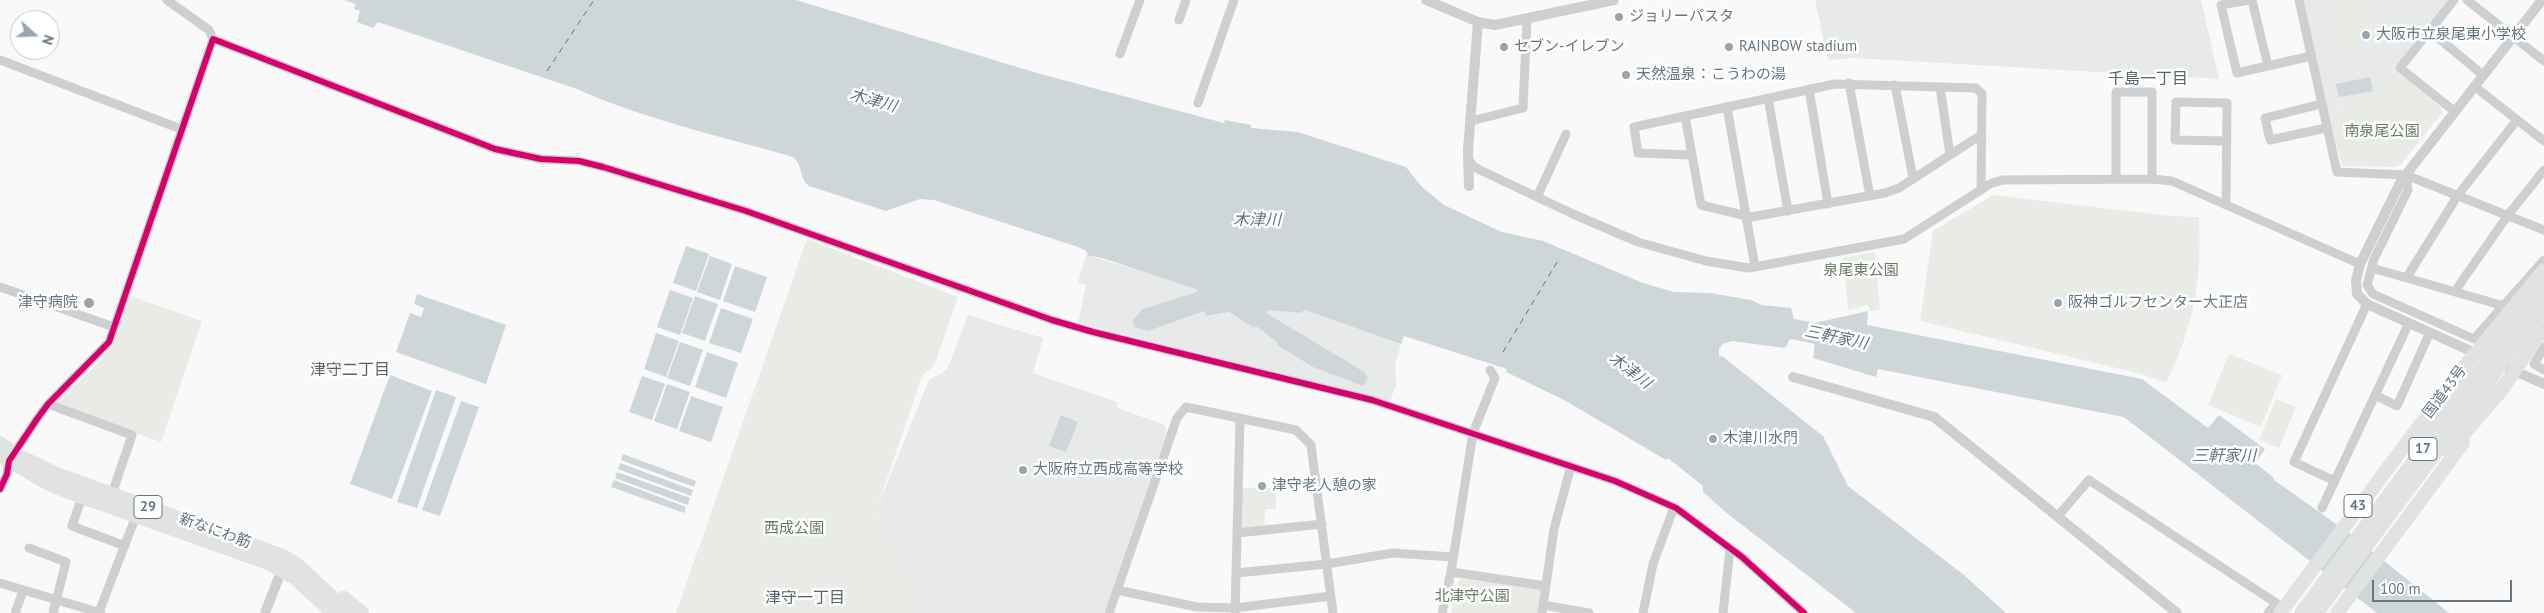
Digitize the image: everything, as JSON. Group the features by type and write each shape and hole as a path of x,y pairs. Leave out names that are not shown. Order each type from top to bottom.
{"highway":[{"name":"17","path":"2318,604 2544,286"},
{"name":"17","path":"2302,613 2318,604 2544,306"},
{"path":"2318,604 2363,514 2434,416 2472,357"},
{"path":"2318,604 2366,559 2462,435 2504,386"}],"main road":[{"name":"国道43号","path":"2280,613 2370,490 2472,357 2544,270"},
{"path":"2337,613 2544,329"},
{"name":"新なにわ筋","path":"0,443 8,456 45,482 136,516 290,567"},
{"name":"新なにわ筋","path":"8,456 112,494 290,567 314,582 349,613"},
{"path":"290,567 333,613"},
{"path":"290,567 328,584 362,613"}],"street":[{"path":"0,489 7,474 8,456 48,404 109,342 213,39 209,30 167,0"},
{"path":"1120,54 1140,0"},
{"path":"1178,20 1186,0"},
{"path":"1198,103 1234,0"},
{"path":"1426,0 1478,22 1495,25 1614,0"},
{"path":"2268,66 2251,0 2221,5 2237,73 2268,66 2311,56"},
{"path":"2299,0 2337,172 2406,176 2544,230"},
{"path":"2454,0 2400,68 2454,111"},
{"path":"2467,0 2544,61"},
{"path":"2542,0 2454,111 2406,176 2360,264 2356,287 2357,294 2366,304 2544,384"},
{"path":"1471,121 1523,108 1528,19"},
{"path":"1468,186 1468,158 1478,22"},
{"path":"2430,31 2483,75"},
{"path":"213,39 495,149 541,158 579,161 602,167 746,211 1052,320 1372,400 1615,481 1674,507 1742,557 1804,613"},
{"path":"0,60 181,129"},
{"path":"1849,83 1870,196"},
{"path":"1691,155 1638,153 1634,127 1809,89 1849,83 1980,90 1981,190"},
{"path":"1895,85 1913,178"},
{"path":"2474,86 2544,141"},
{"path":"1940,87 1950,155"},
{"path":"1809,89 1828,204"},
{"path":"2116,179 2116,92 2152,92 2152,179"},
{"path":"1768,98 1788,210"},
{"path":"2226,205 2227,141 2227,103 2176,102 2175,140 2227,141"},
{"path":"2321,104 2265,118 2270,140 2326,128"},
{"path":"1727,107 1755,267"},
{"path":"1685,116 1701,205 1746,217 1828,204 1899,188 1981,135"},
{"path":"2408,277 2458,196 2517,120"},
{"path":"1537,197 1566,134"},
{"path":"1468,158 1480,170 1638,242 1722,265 1741,268 1904,239 1981,190 2002,180 2013,178 2152,179 2172,181 2360,264"},
{"path":"2455,291 2508,215 2544,170"},
{"path":"2406,176 2408,190 2374,259 2367,285 2373,294 2474,339 2544,260"},
{"path":"2372,268 2504,306"},
{"path":"1,288 114,327"},
{"path":"2334,481 2294,462 2366,304"},
{"path":"2322,508 2409,322"},
{"path":"2515,371 2544,329"},
{"path":"2375,395 2397,406 2430,332"},
{"path":"2544,347 2534,364 2544,370"},
{"path":"1442,613 1451,572 1473,433 1495,378 1490,370"},
{"path":"1793,377 1934,417 2177,613"},
{"path":"48,404 132,435 112,494"},
{"path":"1109,613 1177,418 1186,407 1296,430 1311,446 1333,613"},
{"path":"1235,610 1240,418"},
{"path":"1571,466 1554,529 1543,609 1590,613"},
{"path":"2058,516 2089,480 2276,603 2268,613"},
{"path":"82,497 72,526 125,546"},
{"path":"1643,613 1653,564 1674,507"},
{"path":"0,583 57,600 73,609 100,613 136,516"},
{"path":"1237,533 1322,524"},
{"path":"29,548 66,562 53,613"},
{"path":"1724,613 1730,549"},
{"path":"1236,573 1327,564 1393,553 1453,557"},
{"path":"265,613 290,567"},
{"path":"1451,572 1546,586"},
{"path":"15,613 23,590"},
{"path":"1117,590 1197,607 1235,610 1330,596"}],"shaded area":[{"path":"1815,0 2201,0 2219,79 1854,58 1828,60"},
{"name":"大阪市立泉尾東小学校","path":"2303,0 2450,0 2370,99 2326,108"},
{"path":"1087,253 1089,256 1194,286 1205,316 1229,312 1254,328 1269,309 1300,313 1305,310 1401,344 1395,365 1396,385 1390,401 1078,323 1086,285 1078,282"},
{"name":"大阪府立西成高等学校","path":"968,315 1043,338 1033,373 1117,402 1117,408 1165,425 1167,432 1104,613 916,613 918,607 884,538 877,508 929,380 947,370"}],"green space":[{"path":"2328,0 2375,0 2382,42 2337,50"},
{"name":"南泉尾公園","path":"2394,69 2442,108 2442,113 2401,164 2396,167 2342,166 2326,108 2370,99"},
{"name":"阪神ゴルフセンター大正店","path":"1993,195 2170,216 2199,217 2199,262 2194,302 2190,322 2176,362 2166,383 2142,374 1920,321 1933,231"},
{"name":"西成公園","path":"807,239 958,297 934,366 922,376 877,508 884,538 918,607 916,613 676,613"},
{"name":"泉尾東公園","path":"1875,252 1880,310 1870,311 1868,305 1848,310 1843,258"},
{"path":"130,296 202,321 161,442 54,404 94,367 113,344"},
{"path":"2229,354 2282,375 2261,427 2208,405"},
{"path":"2276,399 2296,407 2279,448 2259,440"},
{"path":"1243,488 1276,488 1276,509 1265,509 1264,529 1239,531 1240,491"},
{"name":"北津守公園","path":"1461,579 1542,588 1539,613 1451,613 1458,581"}],"water":[{"name":"木津川","path":"344,0 796,0 1037,73 1224,123 1225,120 1251,125 1251,128 1298,132 1406,167 1422,187 1444,205 1502,232 1543,241 1643,283 1674,292 1710,293 1751,300 1762,305 1791,308 1794,319 1815,323 1868,311 1867,325 2142,379 2208,428 2219,415 2265,449 2255,463 2273,477 2274,480 2353,536 2449,613 2377,613 2124,417 1878,369 1876,377 1813,358 1815,345 1790,339 1785,348 1732,341 1723,344 1719,349 1719,357 1722,356 1823,436 1848,486 1964,575 2006,613 1856,613 1728,514 1703,492 1703,486 1668,458 1666,460 1566,401 1506,372 1507,369 1404,336 1401,344 1305,310 1300,313 1269,310 1266,313 1364,372 1368,378 1363,386 1313,367 1277,345 1277,342 1256,326 1254,328 1229,312 1205,316 1204,311 1148,331 1134,327 1133,320 1143,309 1197,292 1196,289 1102,258 1089,256 1085,250 1078,247 934,200 920,199 886,211 809,186 793,157 657,119 577,89 378,22 373,28 357,22 360,11 354,9 356,4"},
{"path":"2370,77 2373,91 2339,97 2336,84"},
{"path":"686,246 709,254 696,291 673,283"},
{"path":"710,256 732,264 720,300 697,292"},
{"path":"735,266 767,277 755,312 723,301"},
{"path":"670,290 693,298 680,335 657,327"},
{"path":"417,294 506,325 486,384 396,352 410,313 421,317 424,308 414,304"},
{"path":"695,296 718,304 705,341 682,333"},
{"path":"721,308 753,319 741,353 709,343"},
{"path":"656,333 679,341 666,377 644,369"},
{"path":"680,342 703,350 690,386 667,378"},
{"path":"707,352 738,363 726,398 695,387"},
{"path":"390,375 432,391 392,499 350,484"},
{"path":"642,376 665,384 652,420 629,412"},
{"path":"667,384 690,392 677,429 654,421"},
{"path":"436,390 456,397 417,508 397,502"},
{"path":"691,396 723,407 711,442 679,431"},
{"path":"461,401 479,407 440,516 422,510"},
{"path":"1061,415 1078,422 1066,452 1049,446"},
{"path":"623,454 696,481 694,487 621,460"},
{"path":"620,463 693,490 691,496 618,469"},
{"path":"617,472 690,498 688,505 615,478"},
{"path":"614,480 686,507 684,513 611,487"}],"ferry route":[{"path":"547,71 594,0"},
{"path":"1503,352 1559,259"}],"cycle path":[{"path":"0,489 7,474 9,461 48,404 109,342 213,39 495,149 541,159 579,161 603,167 746,211 1052,320 1093,332 1372,400 1615,481 1676,508 1742,557 1804,613"}],"place":[{"name":"ジョリーパスタ","path":"1619,17"},
{"name":"大阪市立泉尾東小学校","path":"2366,35"},
{"name":"セブン-イレブン","path":"1504,47"},
{"name":"RAINBOW stadium","path":"1729,47"},
{"name":"天然温泉：こうわの湯","path":"1626,75"},
{"name":"津守病院","path":"89,303"},
{"name":"阪神ゴルフセンター大正店","path":"2058,303"},
{"name":"木津川水門","path":"1713,439"},
{"name":"大阪府立西成高等学校","path":"1023,470"},
{"name":"津守老人憩の家","path":"1262,486"}],"district":[{"name":"千島一丁目","path":"2148,79"},
{"name":"津守二丁目","path":"350,370"},
{"name":"津守一丁目","path":"805,598"}],"water label":[{"name":"三軒家川","path":"1836,338"},
{"name":"三軒家川","path":"2224,456"}]}
